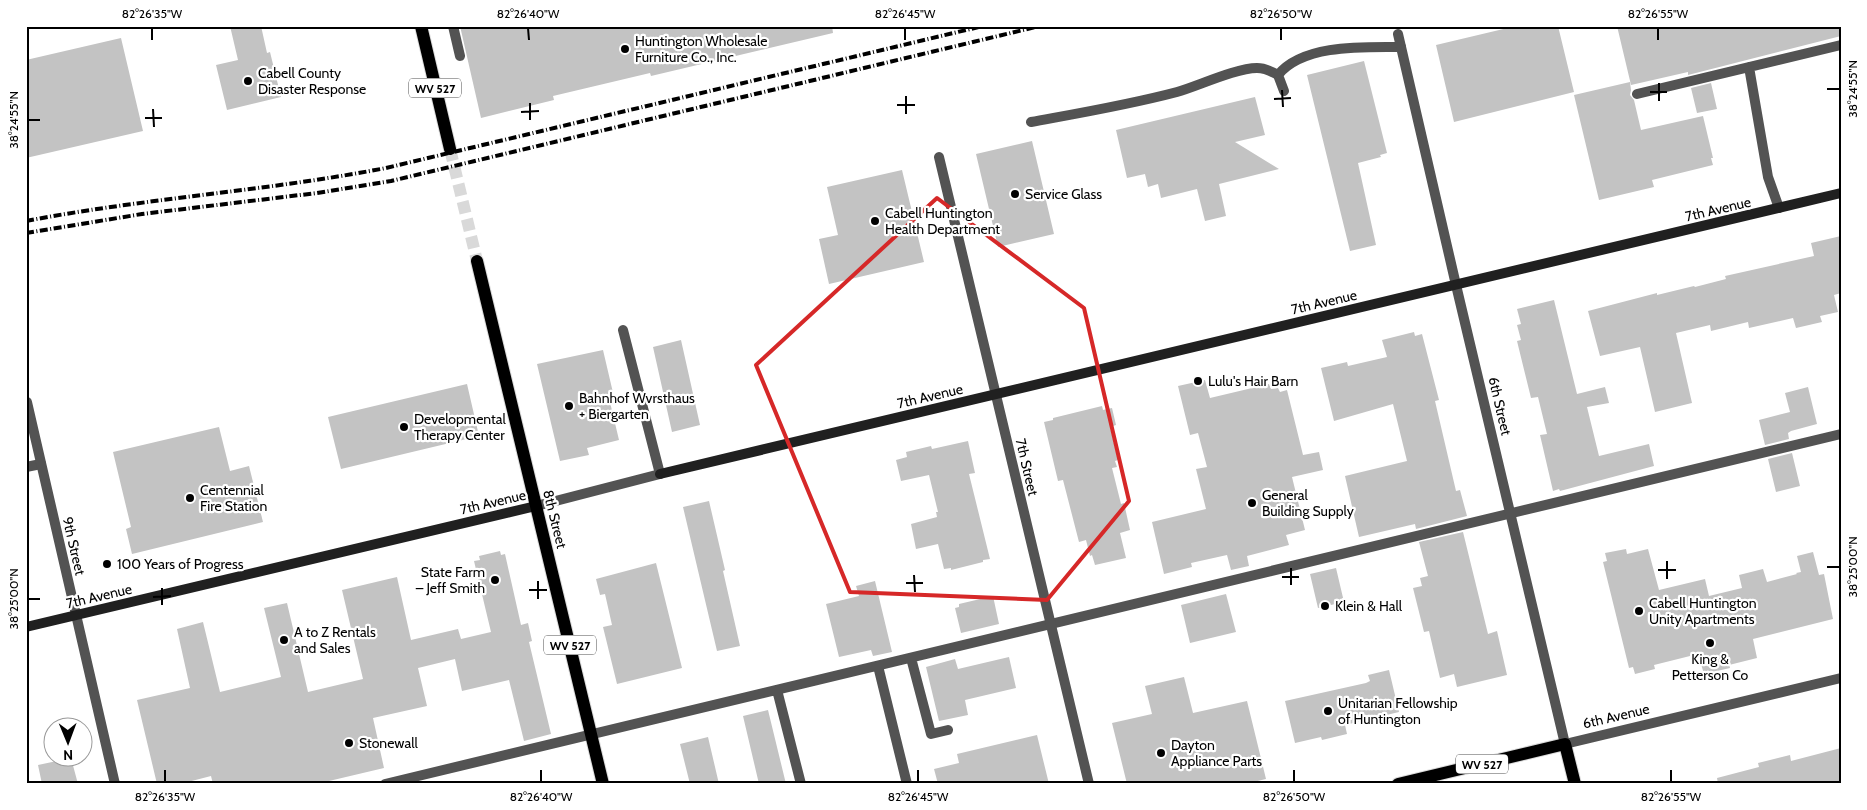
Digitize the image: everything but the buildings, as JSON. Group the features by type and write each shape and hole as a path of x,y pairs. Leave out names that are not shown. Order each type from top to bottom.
{"main road":[{"name":"WV 527","path":"421,26 450,149"},
{"name":"8th Street","path":"477,261 603,784"},
{"name":"6th Avenue","path":"1398,784 1565,744"},
{"name":"6th Street","path":"1565,744 1575,784"}],"street":[{"path":"453,26 460,56"},
{"name":"6th Street","path":"1398,34 1565,744"},
{"path":"1637,94 1841,45"},
{"path":"1278,75 1293,61 1313,54 1341,49 1401,47"},
{"path":"1749,67 1768,177 1779,208"},
{"path":"1031,122 1119,106 1257,68 1268,70 1278,75 1284,91"},
{"name":"7th Street","path":"939,157 1089,784"},
{"name":"7th Avenue","path":"26,627 536,506 660,474 1841,194"},
{"path":"623,330 660,474"},
{"name":"9th Street","path":"26,402 115,784"},
{"path":"386,784 1841,434"},
{"path":"26,467 41,464"},
{"path":"911,658 931,734 948,730"},
{"path":"878,666 907,784"},
{"name":"6th Avenue","path":"1565,744 1841,678"},
{"path":"777,690 801,784"}],"highlighted area":[{"path":"937,198 1084,308 1129,501 1047,600 850,592 756,365"}],"tunnel":[{"path":"450,149 477,261"}],"railway":[{"path":"26,221 116,206 296,183 386,168 983,26"},
{"path":"26,233 142,214 317,193 391,181 1040,26"}],"place":[{"name":"Huntington Wholesale Furniture Co., Inc.","path":"625,49"},
{"name":"Cabell County Disaster Response","path":"248,81"},
{"name":"Service Glass","path":"1015,194"},
{"name":"Cabell Huntington Health Department","path":"875,221"},
{"name":"Lulu's Hair Barn","path":"1198,381"},
{"name":"Bahnhof Wvrsthaus + Biergarten","path":"569,406"},
{"name":"Developmental Therapy Center","path":"404,427"},
{"name":"Centennial Fire Station","path":"190,498"},
{"name":"General Building Supply","path":"1252,503"},
{"name":"100 Years of Progress","path":"107,564"},
{"name":"State Farm – Jeff Smith","path":"495,580"},
{"name":"Klein & Hall","path":"1325,606"},
{"name":"Cabell Huntington Unity Apartments","path":"1639,611"},
{"name":"A to Z Rentals and Sales","path":"284,640"},
{"name":"King & Petterson Co","path":"1710,643"},
{"name":"Unitarian Fellowship of Huntington","path":"1328,711"},
{"name":"Stonewall","path":"349,743"},
{"name":"Dayton Appliance Parts","path":"1161,753"}]}
